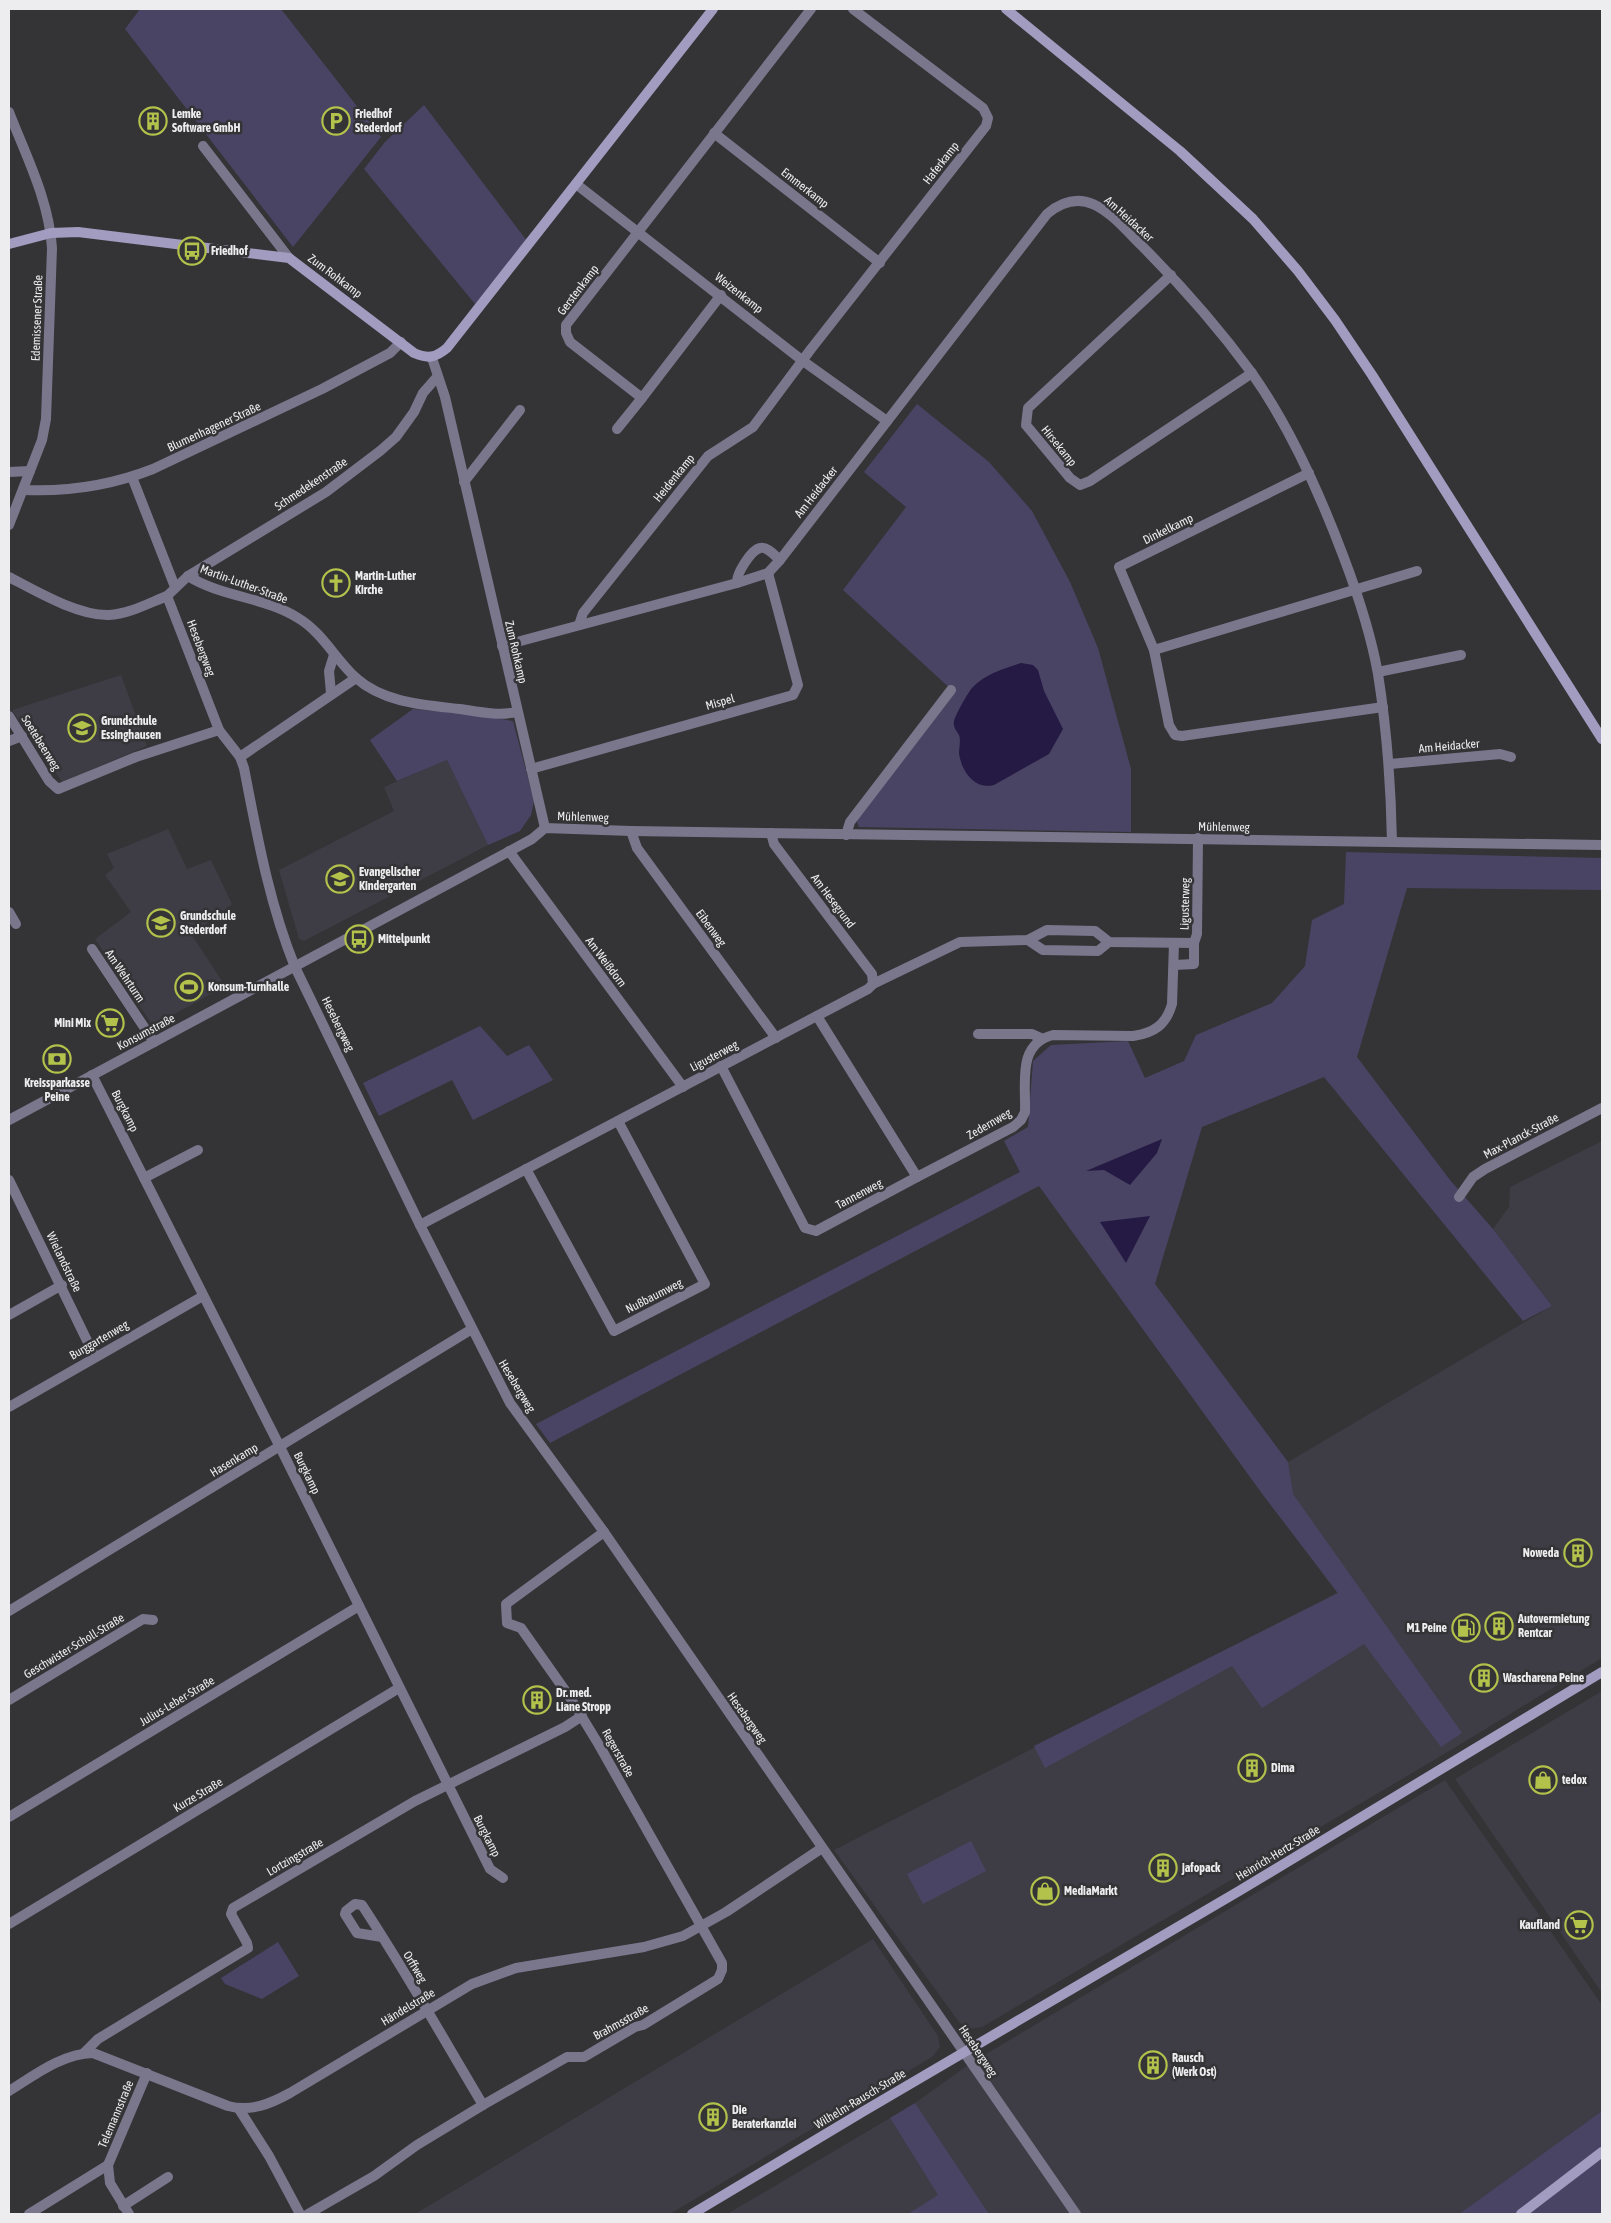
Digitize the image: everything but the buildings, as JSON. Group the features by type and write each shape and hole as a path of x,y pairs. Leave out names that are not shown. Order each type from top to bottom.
{"street":[{"path":"432,358 447,348 713,9"},
{"path":"638,232 810,9"},
{"name":"Haferkamp","path":"803,360 986,126 988,118 983,108 853,9"},
{"path":"1006,9 1180,151 1253,219 1298,270 1372,375 1602,739"},
{"name":"Edemissener Straße","path":"9,112 42,195 51,233 46,419 42,440 9,525"},
{"name":"Emmerkamp","path":"714,133 880,263"},
{"name":"Zum Rohkamp","path":"203,146 289,258 414,353 432,358 445,397 517,712 546,828"},
{"name":"Weizenkamp","path":"576,184 803,360 887,421"},
{"name":"Am Heidacker","path":"502,646 737,583 768,572 780,560 1048,214 1058,205 1070,200 1080,199 1102,208 1171,275 1213,323 1252,373 1309,474 1333,528 1355,588 1378,672 1390,764 1392,842"},
{"name":"Zum Rohkamp","path":"9,244 51,233 78,232 289,258"},
{"name":"Gerstenkamp","path":"638,232 566,325 566,333 570,342 642,398"},
{"name":"Hirsekamp","path":"1171,275 1028,408 1026,425 1070,478 1080,485 1090,481 1252,373"},
{"path":"617,429 721,295"},
{"name":"Blumenhagener Straße","path":"23,490 50,491 132,477 315,393 390,353 401,342"},
{"name":"Heidenkamp","path":"579,625 583,613 708,456 753,427 803,360"},
{"name":"Schmedekenstraße","path":"175,587 188,576 326,492 365,463 396,436 414,412 422,393 437,376"},
{"path":"464,482 520,410"},
{"path":"9,472 30,471"},
{"name":"Dinkelkamp","path":"1309,474 1119,567 1154,650 1170,726 1175,735 1182,736 1382,707"},
{"path":"9,576 62,604 108,615 125,612 167,596 175,587 132,477"},
{"path":"737,583 738,572 755,550 761,547 766,548 780,560"},
{"path":"1154,650 1417,570"},
{"name":"Mispel","path":"531,768 793,695 798,685 768,572"},
{"name":"Martin-Luther-Straße","path":"188,576 200,584 276,608 298,618 316,633 356,678 367,686 405,701 502,715 517,712"},
{"name":"Hesebergweg","path":"167,596 219,730 240,757 244,768 259,843 275,906 295,967 420,1225 510,1403 604,1532 1076,2214"},
{"path":"331,693 329,671 334,655"},
{"path":"1378,672 1461,655"},
{"path":"240,757 331,693 356,678"},
{"path":"846,835 850,822 951,690"},
{"name":"Soetebeerweg","path":"9,716 49,781 58,789 136,757 219,730"},
{"path":"9,742 22,736"},
{"name":"Am Heidacker","path":"1390,764 1500,754 1511,757"},
{"name":"Mühlenweg","path":"295,967 509,851 546,828 846,835 1602,844"},
{"name":"Eibenweg","path":"631,831 632,840 637,848 776,1038"},
{"name":"Am Hesegrund","path":"771,833 774,844 872,974 873,984"},
{"name":"Ligusterweg","path":"420,1225 776,1038 868,989 873,984 960,942 1028,940 1047,930 1095,931 1109,942 1194,943 1197,934 1198,838"},
{"name":"Am Weißdorn","path":"509,851 683,1087"},
{"path":"9,912 16,924"},
{"name":"Ligusterweg","path":"1028,940 1043,950 1098,951 1109,942"},
{"path":"978,1034 1032,1034 1041,1038 1053,1035 1133,1036 1158,1028 1169,1014 1172,1004 1174,943"},
{"path":"1174,965 1194,964 1194,943"},
{"name":"Am Wehrturm","path":"92,949 154,1042"},
{"name":"Konsumstraße","path":"9,1120 295,967"},
{"path":"817,1016 917,1177"},
{"name":"Zedernweg","path":"917,1177 1013,1127 1021,1120 1025,1112 1027,1059 1033,1045 1041,1038"},
{"name":"Tannenweg","path":"721,1066 805,1228 816,1231 917,1177"},
{"name":"Burgkamp","path":"92,1075 490,1869 503,1878"},
{"name":"Max-Planck-Straße","path":"1459,1197 1473,1177 1485,1169 1602,1108"},
{"name":"Nußbaumweg","path":"526,1169 614,1331 705,1284 618,1120"},
{"path":"144,1178 198,1150"},
{"name":"Wielandstraße","path":"9,1180 95,1357"},
{"path":"9,1315 62,1286"},
{"name":"Burggartenweg","path":"9,1407 203,1296"},
{"name":"Hasenkamp","path":"9,1611 472,1329"},
{"name":"Regerstraße","path":"604,1532 506,1604 507,1623 521,1628 582,1716 702,1927"},
{"name":"Julius-Leber-Straße","path":"9,1817 359,1606"},
{"name":"Geschwister-Scholl-Straße","path":"9,1700 143,1618 153,1620"},
{"name":"Heinrich-Hertz-Straße","path":"964,2052 1239,1891 1602,1672"},
{"name":"Kurze Straße","path":"9,1924 399,1688"},
{"name":"Lortzingstraße","path":"84,2053 98,2039 248,1948 248,1943 231,1914 233,1908 415,1801 565,1727 582,1716"},
{"name":"Händelstraße","path":"9,2091 60,2061 73,2055 84,2053 102,2055 239,2109 264,2106 472,1984 516,1968 644,1947 682,1936 702,1927 822,1848"},
{"name":"Brahmsstraße","path":"308,2214 374,2176 417,2145 483,2105 567,2057 584,2057 635,2027 642,2025 718,1979 722,1970 722,1964 702,1927"},
{"name":"Orffweg","path":"382,1936 427,2010"},
{"path":"427,2010 483,2105"},
{"name":"Wilhelm-Rausch-Straße","path":"692,2214 964,2052"},
{"name":"Telemannstraße","path":"147,2073 108,2165 110,2183 126,2210 168,2177"},
{"path":"239,2109 270,2156 300,2214"},
{"path":"1522,2214 1602,2152"},
{"name":"Telemannstraße","path":"29,2214 108,2165"}],"shaded area":[{"path":"140,9 281,9 381,137 293,247 125,29"},
{"path":"424,105 527,241 475,304 364,169 385,142"},
{"path":"917,404 989,462 1032,511 1070,582 1098,648 1131,769 1131,832 859,827 857,822 861,813 954,692 843,590 906,507 864,472"},
{"path":"1021,663 1033,665 1038,670 1044,691 1063,729 1049,754 994,785 981,785 970,778 963,767 959,754 960,737 954,727 954,721 968,693 978,682 996,672"},
{"name":"Grundschule Essinghausen","path":"121,675 147,746 62,782 12,710"},
{"path":"413,709 478,715 513,721 534,801 531,815 520,831 488,845 447,760 397,781 370,740"},
{"path":"447,760 488,845 304,941 299,939 279,870 394,811 384,787"},
{"name":"Grundschule Stederdorf","path":"168,829 187,869 211,860 232,904 192,935 225,986 153,1026 95,939 131,912 105,875 114,868 107,854"},
{"path":"1346,852 1602,858 1602,890 1407,888 1357,1057 1450,1180 1493,1229 1552,1306 1523,1321 1324,1077 1202,1127 1155,1284 1288,1462 1293,1494 1462,1733 1441,1747 1364,1644 1262,1708 1232,1666 1045,1768 1034,1746 1338,1593 1263,1495 1039,1186 550,1443 536,1424 1020,1172 1004,1141 1028,1127 1033,1061 1051,1045 1128,1041 1145,1078 1184,1061 1196,1035 1272,1003 1305,966 1312,920 1344,904"},
{"path":"480,1026 507,1056 529,1045 553,1080 473,1120 452,1080 379,1116 363,1083"},
{"path":"1162,1139 1157,1153 1130,1185 1104,1170 1086,1171"},
{"path":"1602,1141 1602,1658 1451,1750 982,2027 970,2029 959,2022 834,1850 1337,1593 1264,1495 1288,1462 1552,1306 1493,1229 1509,1207 1510,1187"},
{"path":"1150,1216 1126,1263 1100,1222"},
{"path":"1602,1691 1602,1993 1455,1779"},
{"path":"1445,1780 1602,2005 1602,2111 1459,2214 989,2214 915,2103 971,2063"},
{"path":"971,1841 986,1871 923,1904 907,1874"},
{"path":"873,1939 938,2036 940,2047 932,2057 670,2214 415,2214"},
{"path":"278,1942 299,1976 262,1999 225,1984 221,1978"},
{"path":"915,2103 989,2214 908,2214 938,2195 890,2118"},
{"path":"1602,2111 1602,2214 1459,2214"},
{"path":"890,2118 939,2196 908,2214 727,2214"}],"place":[{"name":"Lemke Software GmbH","path":"153,121"},
{"name":"Friedhof Stederdorf","path":"336,121"},
{"name":"Friedhof","path":"192,251"},
{"name":"Martin-Luther Kirche","path":"336,583"},
{"name":"Grundschule Essinghausen","path":"82,728"},
{"name":"Evangelischer Kindergarten","path":"340,879"},
{"name":"Grundschule Stederdorf","path":"161,923"},
{"name":"Mittelpunkt","path":"359,939"},
{"name":"Konsum-Turnhalle","path":"189,987"},
{"name":"Mini Mix","path":"110,1023"},
{"name":"Kreissparkasse Peine","path":"57,1059"},
{"name":"Noweda","path":"1578,1553"},
{"name":"Autovermietung Rentcar","path":"1499,1626"},
{"name":"M1 Peine","path":"1466,1628"},
{"name":"Wascharena Peine","path":"1484,1678"},
{"name":"Dr. med. Liane Stropp","path":"537,1700"},
{"name":"Dima","path":"1252,1768"},
{"name":"tedox","path":"1543,1780"},
{"name":"jafopack","path":"1163,1868"},
{"name":"MediaMarkt","path":"1045,1891"},
{"name":"Kaufland","path":"1579,1925"},
{"name":"Rausch (Werk Ost)","path":"1153,2065"},
{"name":"Die Beraterkanzlei","path":"713,2117"}]}
